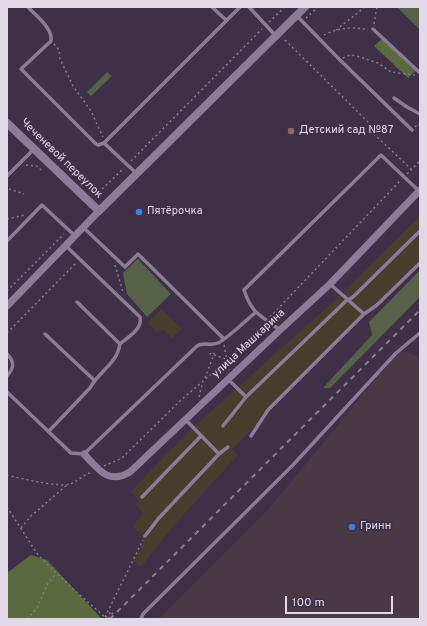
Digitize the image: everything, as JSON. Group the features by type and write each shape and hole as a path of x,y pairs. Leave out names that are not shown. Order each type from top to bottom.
{"street":[{"path":"7,306 99,211 276,37 300,19 305,7"},
{"name":"Чеченевой переулок","path":"7,123 99,211"},
{"name":"улица Машкарина","path":"84,454 98,469 110,477 120,477 130,472 330,284 419,191"}],"lane":[{"path":"28,7 50,30 52,36 51,41 21,70 98,145 104,142 240,7"},
{"path":"212,7 226,20"},
{"path":"249,7 276,37"},
{"path":"300,19 412,130"},
{"path":"373,29 420,74"},
{"path":"394,98 407,108 420,114"},
{"path":"104,142 137,174"},
{"path":"7,176 34,149"},
{"path":"280,330 255,313 248,302 244,290 381,155 419,191"},
{"path":"7,241 42,205 75,236"},
{"path":"84,228 125,267 138,254 224,339"},
{"path":"223,426 246,397 353,297 420,231"},
{"path":"49,432 90,388 94,380 116,358 119,352 120,344 140,326 141,322 140,317 66,246"},
{"path":"251,436 268,410 364,314 377,305 420,263"},
{"path":"330,284 364,314"},
{"path":"76,302 120,344"},
{"path":"7,392 71,453 84,454 197,346 201,343 217,343 255,313"},
{"path":"141,619 143,614 154,602 293,465 396,353 420,333"},
{"path":"45,334 94,380"},
{"path":"7,354 11,358 13,364 12,369 7,376"},
{"path":"229,378 246,397"},
{"path":"186,419 220,454"},
{"path":"142,497 201,436"},
{"path":"145,536 158,518 220,454 228,448"}],"path":[{"path":"89,202 285,7"},
{"path":"300,19 318,7"},
{"path":"319,38 334,31 365,7"},
{"path":"334,31 351,28 368,30 373,29 377,7"},
{"path":"285,40 369,123 374,134 412,170"},
{"path":"51,41 59,50 60,59 72,86 94,116 104,138 104,142"},
{"path":"340,60 346,56 357,56 378,63 390,72 420,74"},
{"path":"21,528 31,516 67,485 84,474 122,458 180,401 226,360 267,320 420,162"},
{"path":"19,164 37,166 41,170"},
{"path":"9,189 24,194"},
{"path":"7,219 34,213"},
{"path":"7,291 68,230"},
{"path":"112,255 126,304"},
{"path":"7,333 80,259"},
{"path":"224,339 229,378"},
{"path":"199,407 199,395 213,355 226,360"},
{"path":"7,475 52,484 67,485"},
{"path":"7,507 38,555 105,617"},
{"path":"105,617 145,536"},
{"path":"27,619 37,608 47,585 56,573"},
{"path":"105,617 106,618 110,612 112,613 108,619"}],"shaded area":[{"path":"420,216 420,260 232,449 238,455 175,524 141,567 133,561 144,542 142,536 133,526 143,513 136,505 139,501 131,491 189,431 334,301"},
{"path":"161,309 182,329 172,338 163,329 158,333 148,323"},
{"path":"400,350 420,357 420,619 159,619 267,511"}],"green space":[{"path":"397,7 420,7 420,30"},
{"path":"382,39 415,71 408,78 374,46"},
{"path":"107,72 112,76 91,96 87,92"},
{"path":"138,259 171,294 147,317 127,294 123,273"},
{"path":"420,270 420,297 330,388 323,388 372,335 369,322"},
{"path":"31,555 47,560 102,619 7,619 7,573"}],"railway":[{"path":"110,619 420,310"}],"place":[{"name":"Детский сад №87","path":"291,131"},
{"name":"Пятёрочка","path":"139,212"},
{"name":"Гринн","path":"352,527"}]}
